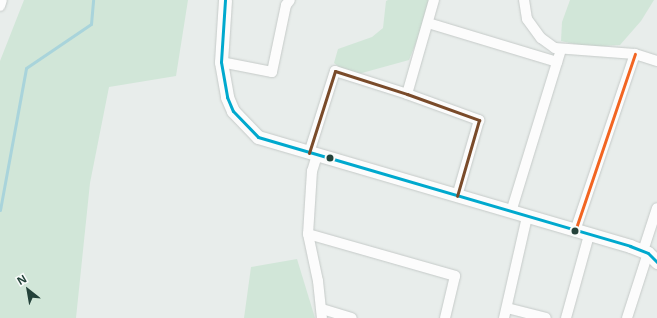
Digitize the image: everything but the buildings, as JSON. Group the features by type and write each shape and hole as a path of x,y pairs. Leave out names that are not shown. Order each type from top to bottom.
{"street":[{"path":"0,6 2,0"},
{"path":"224,0 221,62 227,96 233,112 258,137 589,235 649,255"},
{"path":"407,94 434,0"},
{"path":"524,0 527,19 541,38 555,48 635,54 657,61"},
{"path":"221,62 272,72 285,2"},
{"path":"428,23 557,62"},
{"path":"511,212 561,49"},
{"path":"575,231 635,54"},
{"path":"352,318 322,313 308,234 313,154 335,71 407,94 479,120 457,196"},
{"path":"627,318 649,255 657,208"},
{"path":"504,318 527,217"},
{"path":"308,234 455,276 445,318"},
{"path":"566,318 589,235"},
{"path":"506,308 546,318"}],"green space":[{"path":"24,0 188,0 176,76 109,87 90,183 76,318 0,318 0,61"},
{"path":"434,0 409,60 351,76 334,63 338,49 372,37 383,28 386,1"},
{"path":"570,0 654,0 641,21 620,45 588,47 561,41 562,22"},
{"path":"297,259 315,318 244,318 251,267"}],"waterway":[{"path":"0,210 26,68 91,24 93,0"}],"transit line":[{"path":"225,0 221,62 227,97 233,111 258,137 630,246 648,253 657,262"},
{"path":"575,231 635,54"},
{"path":"309,153 335,71 407,94 479,120 457,196"}]}
